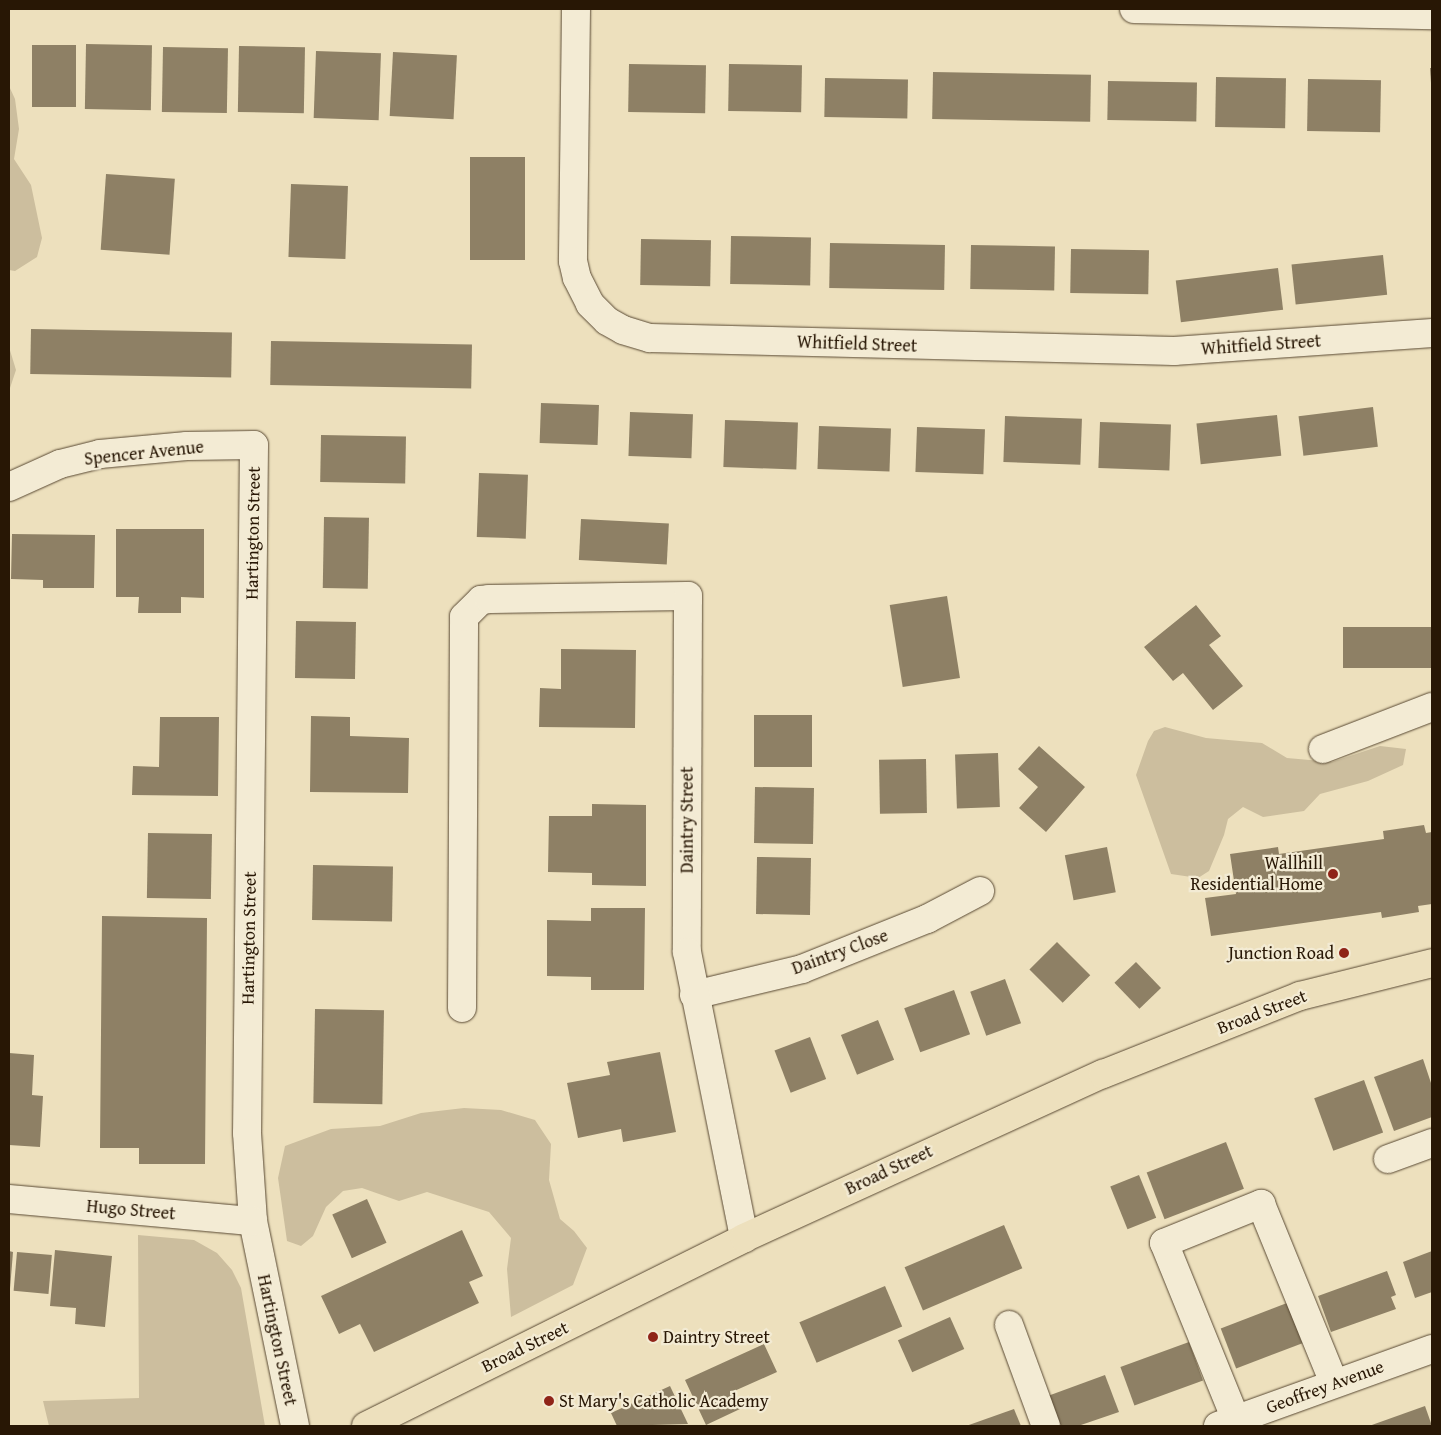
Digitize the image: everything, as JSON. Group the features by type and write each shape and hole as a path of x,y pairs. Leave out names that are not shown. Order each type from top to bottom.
{"highway":[{"name":"Broad Street","path":"366,1426 744,1238 1103,1074 1300,996 1432,963"}],"street":[{"name":"Whitfield Street","path":"576,9 573,260 577,278 590,304 607,321 623,330 650,338 1174,352 1432,333"},
{"path":"1134,9 1388,12 1432,15"},
{"name":"Spencer Avenue","path":"9,487 60,464 100,454 186,446 254,445"},
{"name":"Hartington Street","path":"254,445 247,1133 253,1221 295,1426"},
{"name":"Daintry Street","path":"462,1008 464,616 480,600 489,599 688,596 687,943 694,995 744,1238"},
{"path":"1323,750 1432,707"},
{"name":"Daintry Close","path":"694,995 802,969 927,919 980,891"},
{"path":"1388,1159 1432,1143"},
{"name":"Hugo Street","path":"9,1199 253,1221"},
{"path":"1227,1423 1164,1243 1261,1204 1334,1383"},
{"path":"1009,1325 1046,1426"},
{"name":"Geoffrey Avenue","path":"1227,1423 1432,1349"}],"shaded area":[{"path":"9,86 15,99 19,129 14,159 31,185 42,238 37,257 15,271 9,270"},
{"path":"9,347 16,370 9,391"},
{"path":"1165,727 1206,738 1262,743 1287,758 1332,762 1380,746 1406,749 1403,765 1368,781 1320,794 1304,811 1263,817 1243,807 1228,819 1224,835 1209,871 1198,878 1171,874 1136,775 1148,741 1154,731"},
{"path":"464,1108 501,1110 535,1120 551,1144 549,1180 560,1219 574,1231 587,1248 573,1285 511,1317 507,1269 511,1238 489,1212 427,1192 399,1201 362,1188 343,1191 326,1207 313,1236 301,1246 287,1241 278,1178 285,1146 331,1129 380,1126 421,1113"},
{"path":"138,1235 194,1240 217,1253 232,1270 241,1288 265,1426 49,1426 43,1401 139,1398"}],"building":[{"path":"86,44 152,45 151,110 85,109"},
{"path":"32,45 76,45 76,107 32,107"},
{"path":"239,46 305,47 304,113 238,112"},
{"path":"163,47 228,48 227,113 162,112"},
{"path":"316,51 381,53 379,120 314,118"},
{"path":"393,52 457,55 454,119 390,116"},
{"path":"629,64 706,65 705,113 628,112"},
{"path":"729,64 802,65 801,112 728,111"},
{"path":"1430,68 1432,68 1432,83 1431,83"},
{"path":"933,72 1091,75 1090,122 932,119"},
{"path":"1216,77 1286,78 1285,128 1215,127"},
{"path":"825,78 908,79 907,118 824,117"},
{"path":"1308,79 1381,80 1380,132 1307,131"},
{"path":"1108,81 1197,83 1196,122 1107,120"},
{"path":"470,157 525,157 525,260 470,260"},
{"path":"106,174 175,179 170,255 101,250"},
{"path":"291,184 348,186 345,259 288,257"},
{"path":"731,236 811,237 810,285 730,284"},
{"path":"641,239 711,240 710,286 640,285"},
{"path":"830,243 945,245 944,290 829,288"},
{"path":"971,245 1055,246 1054,290 970,289"},
{"path":"1071,249 1149,250 1148,294 1070,293"},
{"path":"1383,255 1387,295 1296,304 1292,265"},
{"path":"1278,268 1283,310 1181,322 1176,281"},
{"path":"31,329 232,333 231,378 30,374"},
{"path":"271,341 472,345 471,389 270,385"},
{"path":"541,403 599,405 598,445 540,443"},
{"path":"1373,407 1378,447 1303,456 1299,416"},
{"path":"630,412 693,414 691,458 628,456"},
{"path":"1277,415 1281,456 1201,464 1196,423"},
{"path":"1005,416 1082,419 1080,465 1003,462"},
{"path":"725,420 798,423 796,470 723,467"},
{"path":"1100,422 1171,424 1169,470 1098,468"},
{"path":"819,426 891,429 889,471 817,469"},
{"path":"917,427 985,429 983,474 915,472"},
{"path":"321,435 406,436 405,483 320,482"},
{"path":"479,473 528,475 526,539 477,537"},
{"path":"324,517 369,518 368,589 323,588"},
{"path":"581,519 669,524 667,565 579,560"},
{"path":"116,529 204,529 204,598 181,597 181,613 138,613 139,597 116,597"},
{"path":"12,534 95,535 94,588 43,588 43,580 11,579"},
{"path":"947,596 960,678 903,687 890,605"},
{"path":"1196,605 1221,636 1209,645 1243,686 1213,710 1183,673 1173,681 1144,647"},
{"path":"296,621 356,622 355,679 295,678"},
{"path":"1343,627 1432,627 1432,668 1343,668"},
{"path":"561,649 636,650 635,728 539,727 540,688 561,689"},
{"path":"754,715 812,715 812,767 754,767"},
{"path":"311,716 350,717 350,736 409,738 408,793 310,792"},
{"path":"160,717 219,717 218,796 132,795 133,766 159,767"},
{"path":"1039,746 1085,787 1046,832 1019,808 1038,787 1018,769"},
{"path":"998,753 1000,807 957,808 955,755"},
{"path":"926,759 927,813 880,814 879,760"},
{"path":"755,787 814,788 813,844 754,843"},
{"path":"592,804 646,805 646,886 592,885 592,873 548,872 549,816 592,816"},
{"name":"Wallhill Residential Home","path":"1424,825 1426,833 1432,832 1432,904 1418,906 1419,912 1382,918 1381,912 1211,936 1205,898 1236,894 1230,854 1278,847 1279,854 1384,839 1383,831"},
{"path":"148,833 212,834 211,899 147,898"},
{"path":"1107,847 1116,892 1074,900 1065,855"},
{"path":"757,857 811,858 810,915 756,914"},
{"path":"313,865 393,866 392,921 312,920"},
{"path":"591,908 645,908 644,990 591,990 591,977 547,976 547,920 591,921"},
{"path":"102,916 207,918 205,1164 139,1164 139,1148 100,1148"},
{"path":"1057,942 1090,975 1063,1003 1029,970"},
{"path":"1136,962 1161,988 1139,1009 1114,983"},
{"path":"1005,979 1021,1023 986,1036 970,992"},
{"path":"954,990 970,1034 920,1052 904,1008"},
{"path":"315,1009 384,1010 382,1104 313,1103"},
{"path":"878,1020 894,1060 857,1075 841,1035"},
{"path":"810,1037 826,1079 791,1093 775,1051"},
{"path":"660,1052 676,1132 623,1142 621,1129 578,1138 567,1083 610,1075 607,1062"},
{"path":"9,1053 34,1055 32,1095 43,1096 40,1147 9,1145"},
{"path":"1423,1059 1432,1086 1432,1117 1394,1131 1374,1077"},
{"path":"1364,1080 1383,1133 1333,1151 1314,1098"},
{"path":"1226,1142 1244,1189 1165,1219 1147,1172"},
{"path":"1139,1175 1156,1218 1127,1229 1110,1187"},
{"path":"367,1199 387,1243 352,1258 332,1214"},
{"path":"1004,1225 1022,1268 923,1310 905,1267"},
{"path":"462,1230 483,1276 469,1282 479,1303 374,1352 360,1324 339,1334 321,1296"},
{"path":"55,1250 112,1256 105,1327 75,1324 76,1308 50,1306"},
{"path":"9,1251 13,1252 10,1289 9,1289"},
{"path":"1432,1251 1432,1292 1415,1298 1403,1262"},
{"path":"17,1252 52,1255 48,1294 14,1291"},
{"path":"1387,1271 1396,1295 1391,1297 1396,1309 1331,1332 1318,1296"},
{"path":"885,1286 902,1327 817,1363 799,1322"},
{"path":"1287,1303 1302,1343 1236,1369 1221,1328"},
{"path":"950,1317 964,1349 912,1372 898,1340"},
{"path":"1189,1342 1203,1381 1134,1405 1120,1367"},
{"path":"764,1344 777,1372 732,1392 740,1409 706,1425 685,1380"},
{"path":"1105,1375 1119,1412 1078,1426 1055,1426 1045,1397"},
{"path":"670,1386 688,1424 617,1426 611,1413"},
{"path":"1425,1406 1432,1426 1369,1426"},
{"path":"1014,1409 1021,1426 966,1426"}],"place":[{"name":"Wallhill Residential Home","path":"1333,874"},
{"name":"Junction Road","path":"1344,953"},
{"name":"Daintry Street","path":"653,1337"},
{"name":"St Mary's Catholic Academy","path":"549,1401"}]}
